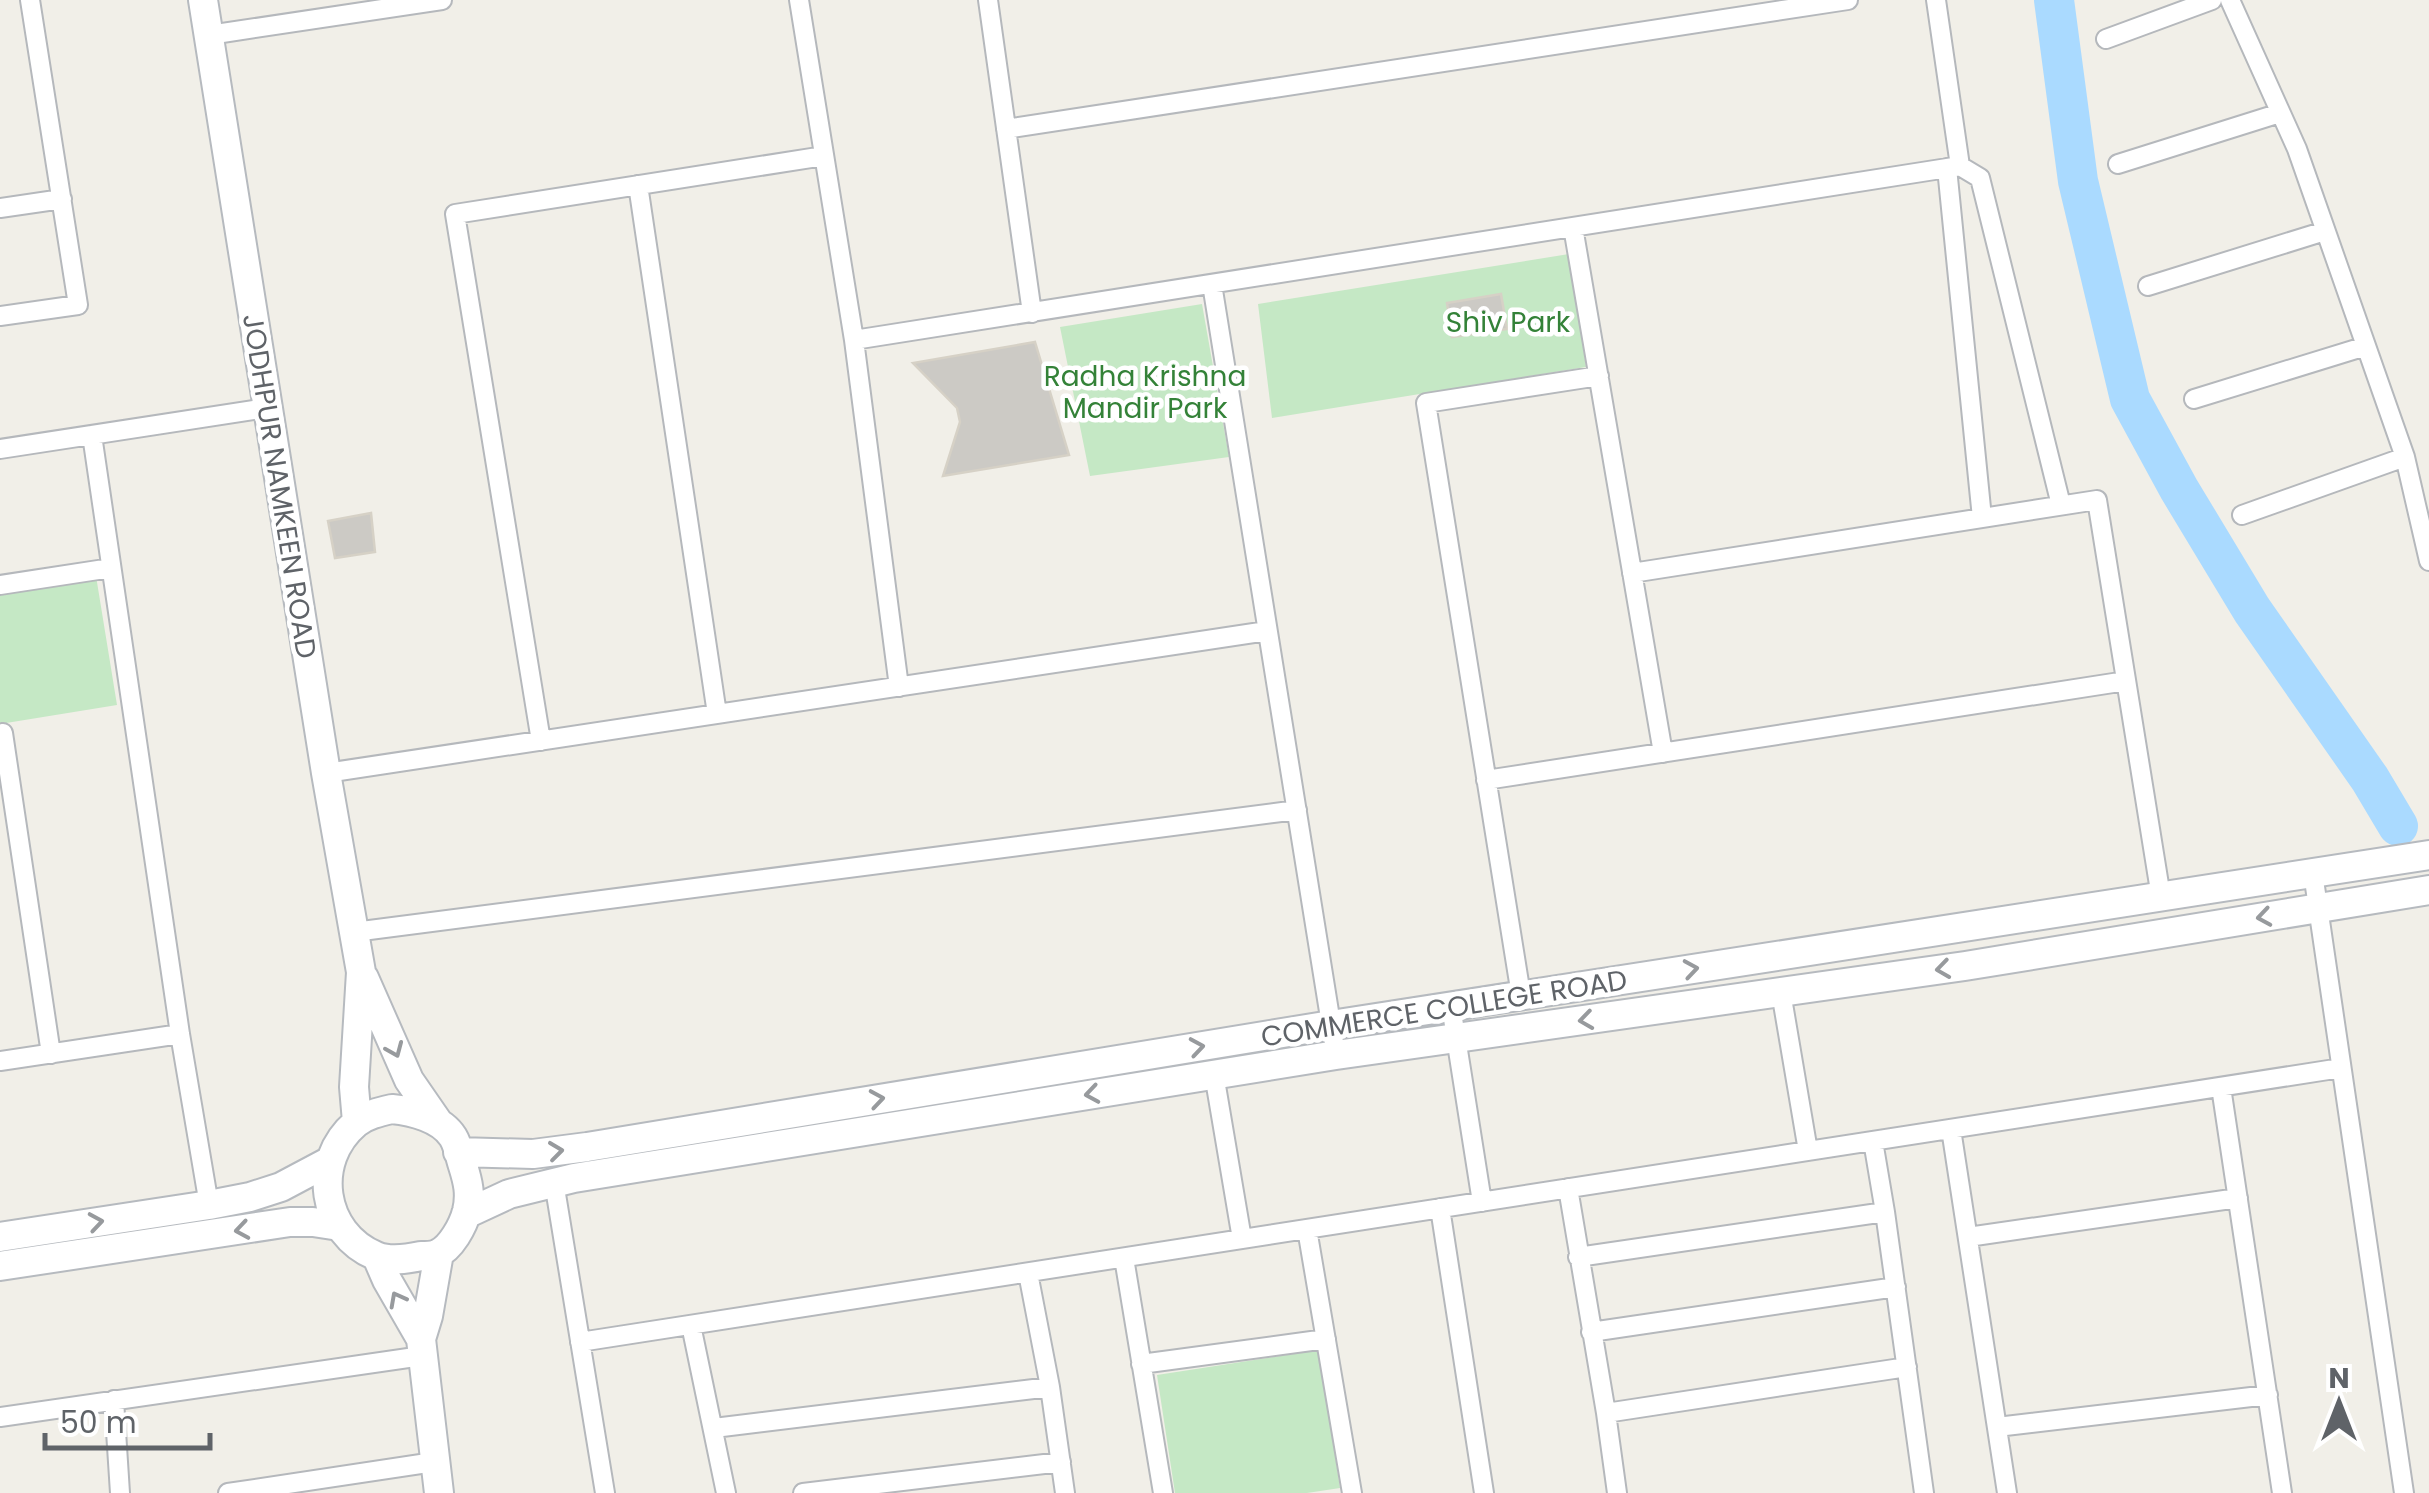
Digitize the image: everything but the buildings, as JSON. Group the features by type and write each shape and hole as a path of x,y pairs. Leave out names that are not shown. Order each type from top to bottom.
{"street":[{"path":"0,316 78,305 30,0"},
{"name":"JODHPUR NAMKEEN ROAD","path":"203,0 361,972"},
{"path":"208,35 442,0"},
{"path":"799,0 854,340 900,687"},
{"path":"988,0 1032,312"},
{"path":"1006,129 1848,0"},
{"path":"1936,0 1954,167 1982,518"},
{"path":"2106,39 2212,0"},
{"path":"2230,0 2296,149 2366,346 2404,457 2429,561"},
{"path":"2118,164 2280,112"},
{"path":"542,741 455,214 824,156"},
{"path":"854,340 1954,167 1980,178 2061,506"},
{"path":"638,185 718,714"},
{"path":"0,208 62,198"},
{"path":"1573,227 1663,753"},
{"path":"2148,286 2325,231"},
{"path":"1212,284 1336,1055"},
{"path":"2194,398 2366,346"},
{"path":"1521,996 1426,403 1598,376"},
{"path":"0,448 268,408"},
{"path":"92,434 208,1205"},
{"path":"2242,515 2404,457"},
{"path":"1632,573 2098,500 2161,897"},
{"path":"0,586 112,568"},
{"path":"326,774 1268,631"},
{"path":"1486,780 2126,681"},
{"path":"4,734 51,1054"},
{"path":"354,932 1296,810"},
{"name":"COMMERCE COLLEGE ROAD","path":"458,1152 533,1154 586,1147 1451,1006 2429,856"},
{"path":"2312,874 2404,1493"},
{"path":"466,1214 508,1194 554,1182 1336,1055 1965,966 2429,890"},
{"path":"357,1122 354,1087 361,972"},
{"path":"361,972 402,1068 438,1122 453,1136 470,1186 466,1214 454,1238 439,1254 422,1348 439,1493"},
{"path":"1781,992 1808,1151"},
{"path":"1451,1006 1482,1202"},
{"path":"0,1061 180,1034"},
{"path":"580,1342 2341,1068"},
{"path":"1214,1074 1242,1239"},
{"path":"2221,1087 2282,1493"},
{"path":"438,1122 392,1109 357,1122 342,1138 330,1161 326,1185 328,1206 339,1226 356,1244 377,1257 409,1259 439,1254"},
{"path":"1951,1129 2007,1493"},
{"path":"1873,1141 1924,1493"},
{"path":"0,1237 250,1197 281,1187 330,1161"},
{"path":"554,1182 604,1493"},
{"path":"1568,1188 1617,1493"},
{"path":"1968,1236 2238,1198"},
{"path":"1440,1208 1484,1493"},
{"path":"1578,1257 1885,1212"},
{"path":"0,1266 290,1222 339,1226"},
{"path":"1307,1229 1352,1493"},
{"path":"377,1257 422,1348"},
{"path":"1124,1258 1162,1493"},
{"path":"1028,1272 1065,1493"},
{"path":"1591,1332 1896,1287"},
{"path":"691,1325 726,1493"},
{"path":"1141,1364 1326,1340"},
{"path":"0,1417 422,1348"},
{"path":"1606,1414 1907,1368"},
{"path":"714,1428 1050,1386"},
{"path":"1997,1427 2268,1395"},
{"path":"114,1400 120,1493"},
{"path":"228,1493 434,1462"},
{"path":"803,1493 1061,1462"}],"green space":[{"name":"Shiv Park","path":"1569,254 1586,367 1272,418 1258,304"},
{"name":"Radha Krishna Mandir Park","path":"1202,304 1229,457 1090,476 1060,327"},
{"path":"96,576 117,705 0,724 0,592"},
{"path":"1319,1350 1340,1488 1307,1493 1175,1493 1157,1375"}],"waterway":[{"path":"2054,0 2078,181 2130,399 2252,610 2370,779 2398,826"}]}
